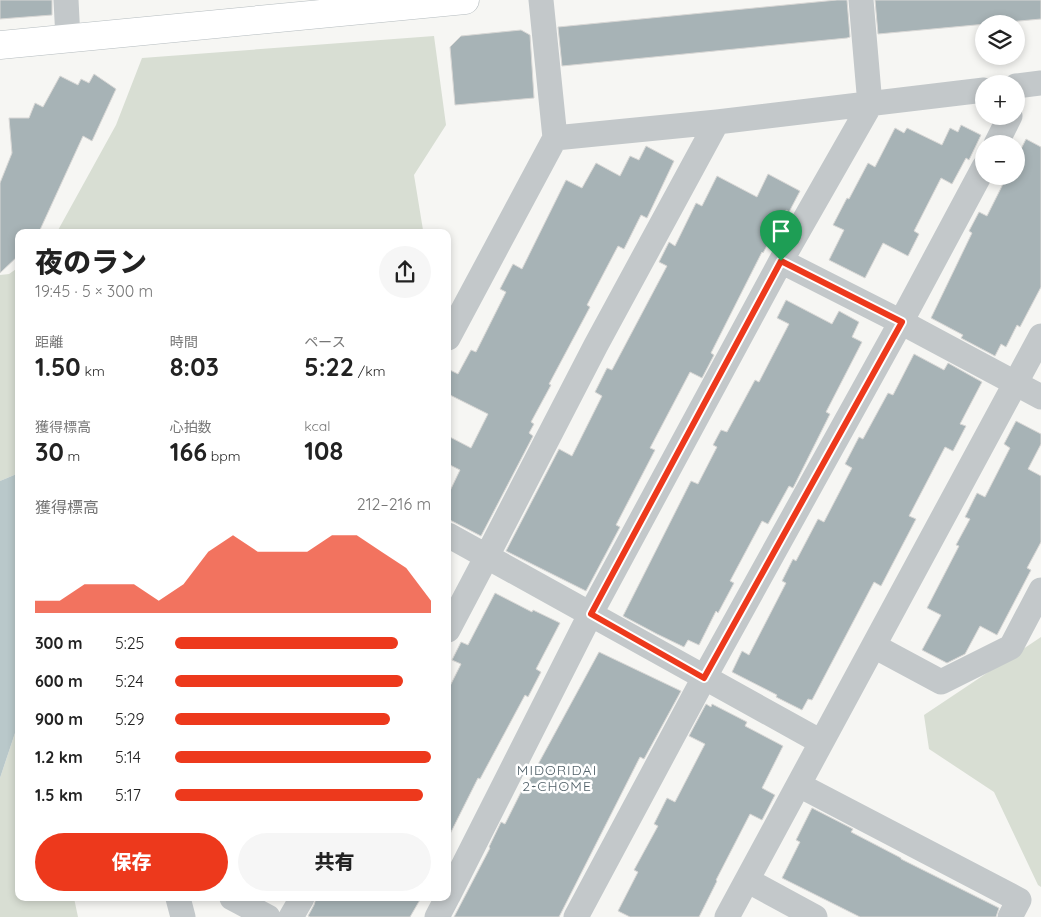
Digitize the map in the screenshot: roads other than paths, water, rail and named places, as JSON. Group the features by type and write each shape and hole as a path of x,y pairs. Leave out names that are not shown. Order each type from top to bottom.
{"street":[{"path":"66,0 68,39"},
{"path":"0,46 465,0"},
{"path":"451,332 555,138 541,0"},
{"path":"451,889 591,614 781,261 870,105 861,0"},
{"path":"555,138 870,105 975,91"},
{"path":"451,624 596,345 717,122"},
{"path":"576,917 704,678 902,322 975,184"},
{"path":"781,261 902,322 1041,397"},
{"path":"727,917 1041,336"},
{"path":"451,537 821,742"},
{"path":"874,646 940,682 1011,647 1041,590"},
{"path":"798,785 1019,900 1010,917"},
{"path":"747,880 815,917"},
{"path":"179,901 183,917"},
{"path":"238,901 268,917"},
{"path":"291,917 300,901"},
{"path":"437,917 445,901"}],"district":[{"name":"MIDORIDAI 2-CHOME","path":"557,778"}]}
